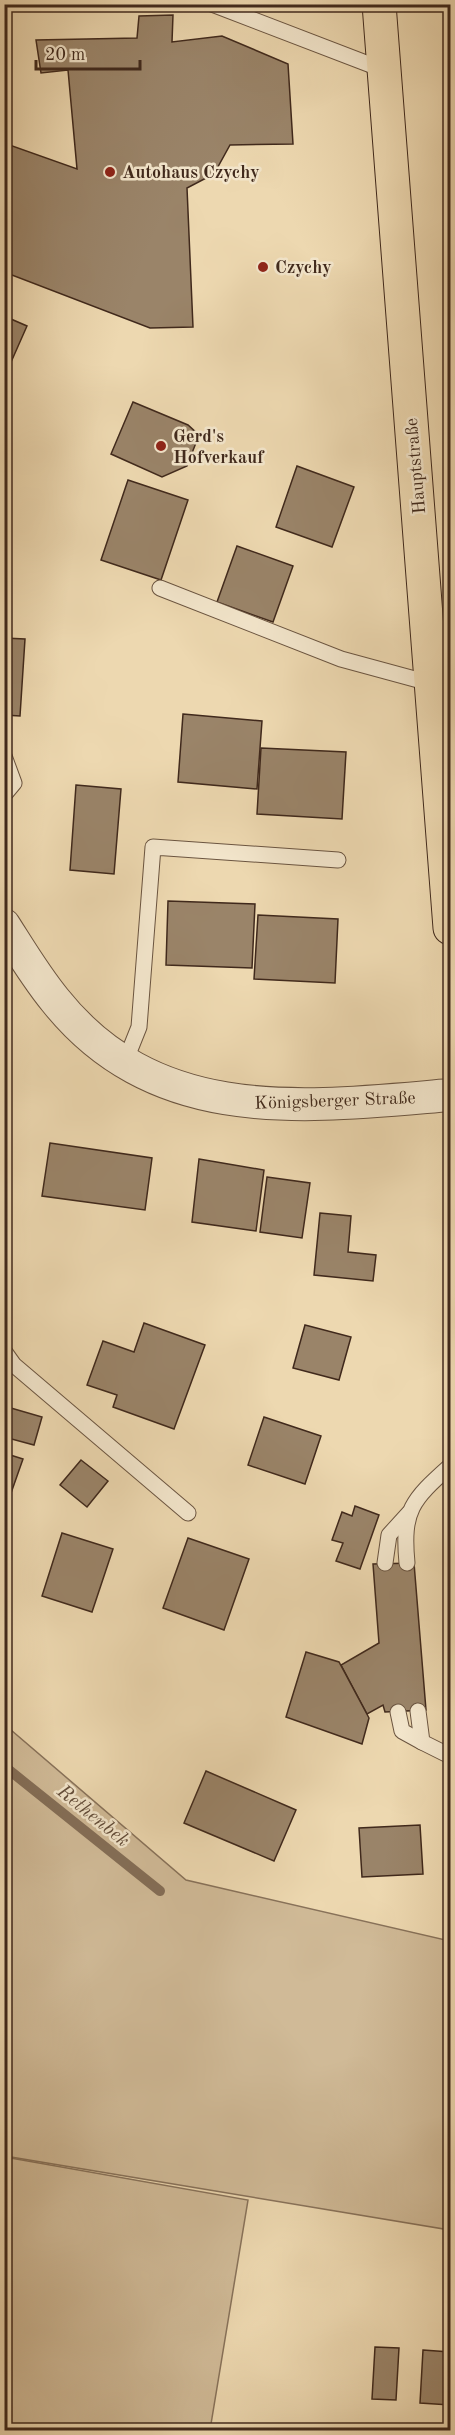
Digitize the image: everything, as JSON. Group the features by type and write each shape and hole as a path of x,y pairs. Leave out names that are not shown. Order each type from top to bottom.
{"main road":[{"name":"Hauptstraße","path":"379,4 450,928"}],"street":[{"name":"Königsberger Straße","path":"4,925 56,1001 92,1037 125,1062 181,1089 206,1096 254,1104 283,1105 450,1095"}],"lane":[{"path":"213,4 384,70"},
{"path":"160,588 341,659 433,684"},
{"path":"4,756 14,783 4,795"},
{"path":"125,1062 139,1027 153,847 338,860"},
{"path":"4,1351 14,1365 188,1513"},
{"path":"385,1563 389,1535 409,1513 418,1495 450,1466"},
{"path":"407,1563 409,1513"},
{"path":"418,1711 422,1742"},
{"path":"398,1712 402,1731 450,1756"}],"shaded area":[{"path":"4,1724 186,1880 450,1941 450,2230 5,2156"},
{"path":"5,2157 248,2200 210,2430 5,2430"}],"building":[{"name":"Autohaus Czychy","path":"173,15 172,42 222,36 288,64 293,144 230,145 214,174 187,188 193,327 150,328 4,272 4,143 77,169 68,70 41,73 36,40 137,38 139,16"},
{"path":"4,316 27,326 4,378"},
{"path":"133,402 188,425 199,435 187,466 162,477 111,454"},
{"path":"297,466 354,487 332,547 276,527"},
{"path":"128,480 188,500 161,580 101,560"},
{"path":"237,546 293,566 273,622 217,602"},
{"path":"4,638 25,639 20,716 4,715"},
{"path":"183,714 262,721 257,789 178,782"},
{"path":"261,748 346,752 342,819 257,814"},
{"path":"76,785 121,789 114,874 70,870"},
{"path":"168,901 255,904 252,968 166,965"},
{"path":"258,915 338,919 335,983 254,979"},
{"path":"50,1143 152,1158 145,1210 42,1196"},
{"path":"199,1159 264,1170 256,1231 192,1222"},
{"path":"267,1177 310,1183 302,1238 260,1232"},
{"path":"320,1213 351,1216 348,1252 376,1255 373,1281 314,1275"},
{"path":"144,1323 205,1345 174,1429 113,1407 117,1395 87,1385 103,1341 134,1352"},
{"path":"305,1325 351,1337 339,1380 293,1368"},
{"path":"4,1406 42,1417 34,1445 4,1437"},
{"path":"264,1417 321,1436 305,1484 248,1465"},
{"path":"4,1453 23,1459 4,1513"},
{"path":"81,1460 108,1481 87,1507 60,1485"},
{"path":"355,1506 379,1515 360,1569 336,1561 343,1543 332,1540 342,1512 352,1516"},
{"path":"62,1533 113,1549 92,1612 42,1596"},
{"path":"188,1538 249,1559 224,1630 163,1608"},
{"path":"414,1563 426,1710 385,1712 383,1705 367,1714 341,1665 379,1643 373,1564"},
{"path":"306,1652 339,1662 369,1718 362,1744 286,1717"},
{"path":"206,1771 296,1810 274,1861 184,1823"},
{"path":"420,1825 423,1874 362,1877 359,1828"},
{"path":"375,2347 399,2348 396,2400 372,2399"},
{"path":"423,2350 450,2352 450,2405 420,2403"}],"waterway":[{"name":"Rethenbek","path":"4,1766 160,1891"}],"place":[{"name":"Autohaus Czychy","path":"110,172"},
{"name":"Czychy","path":"263,267"},
{"name":"Gerd's Hofverkauf","path":"161,446"}]}
